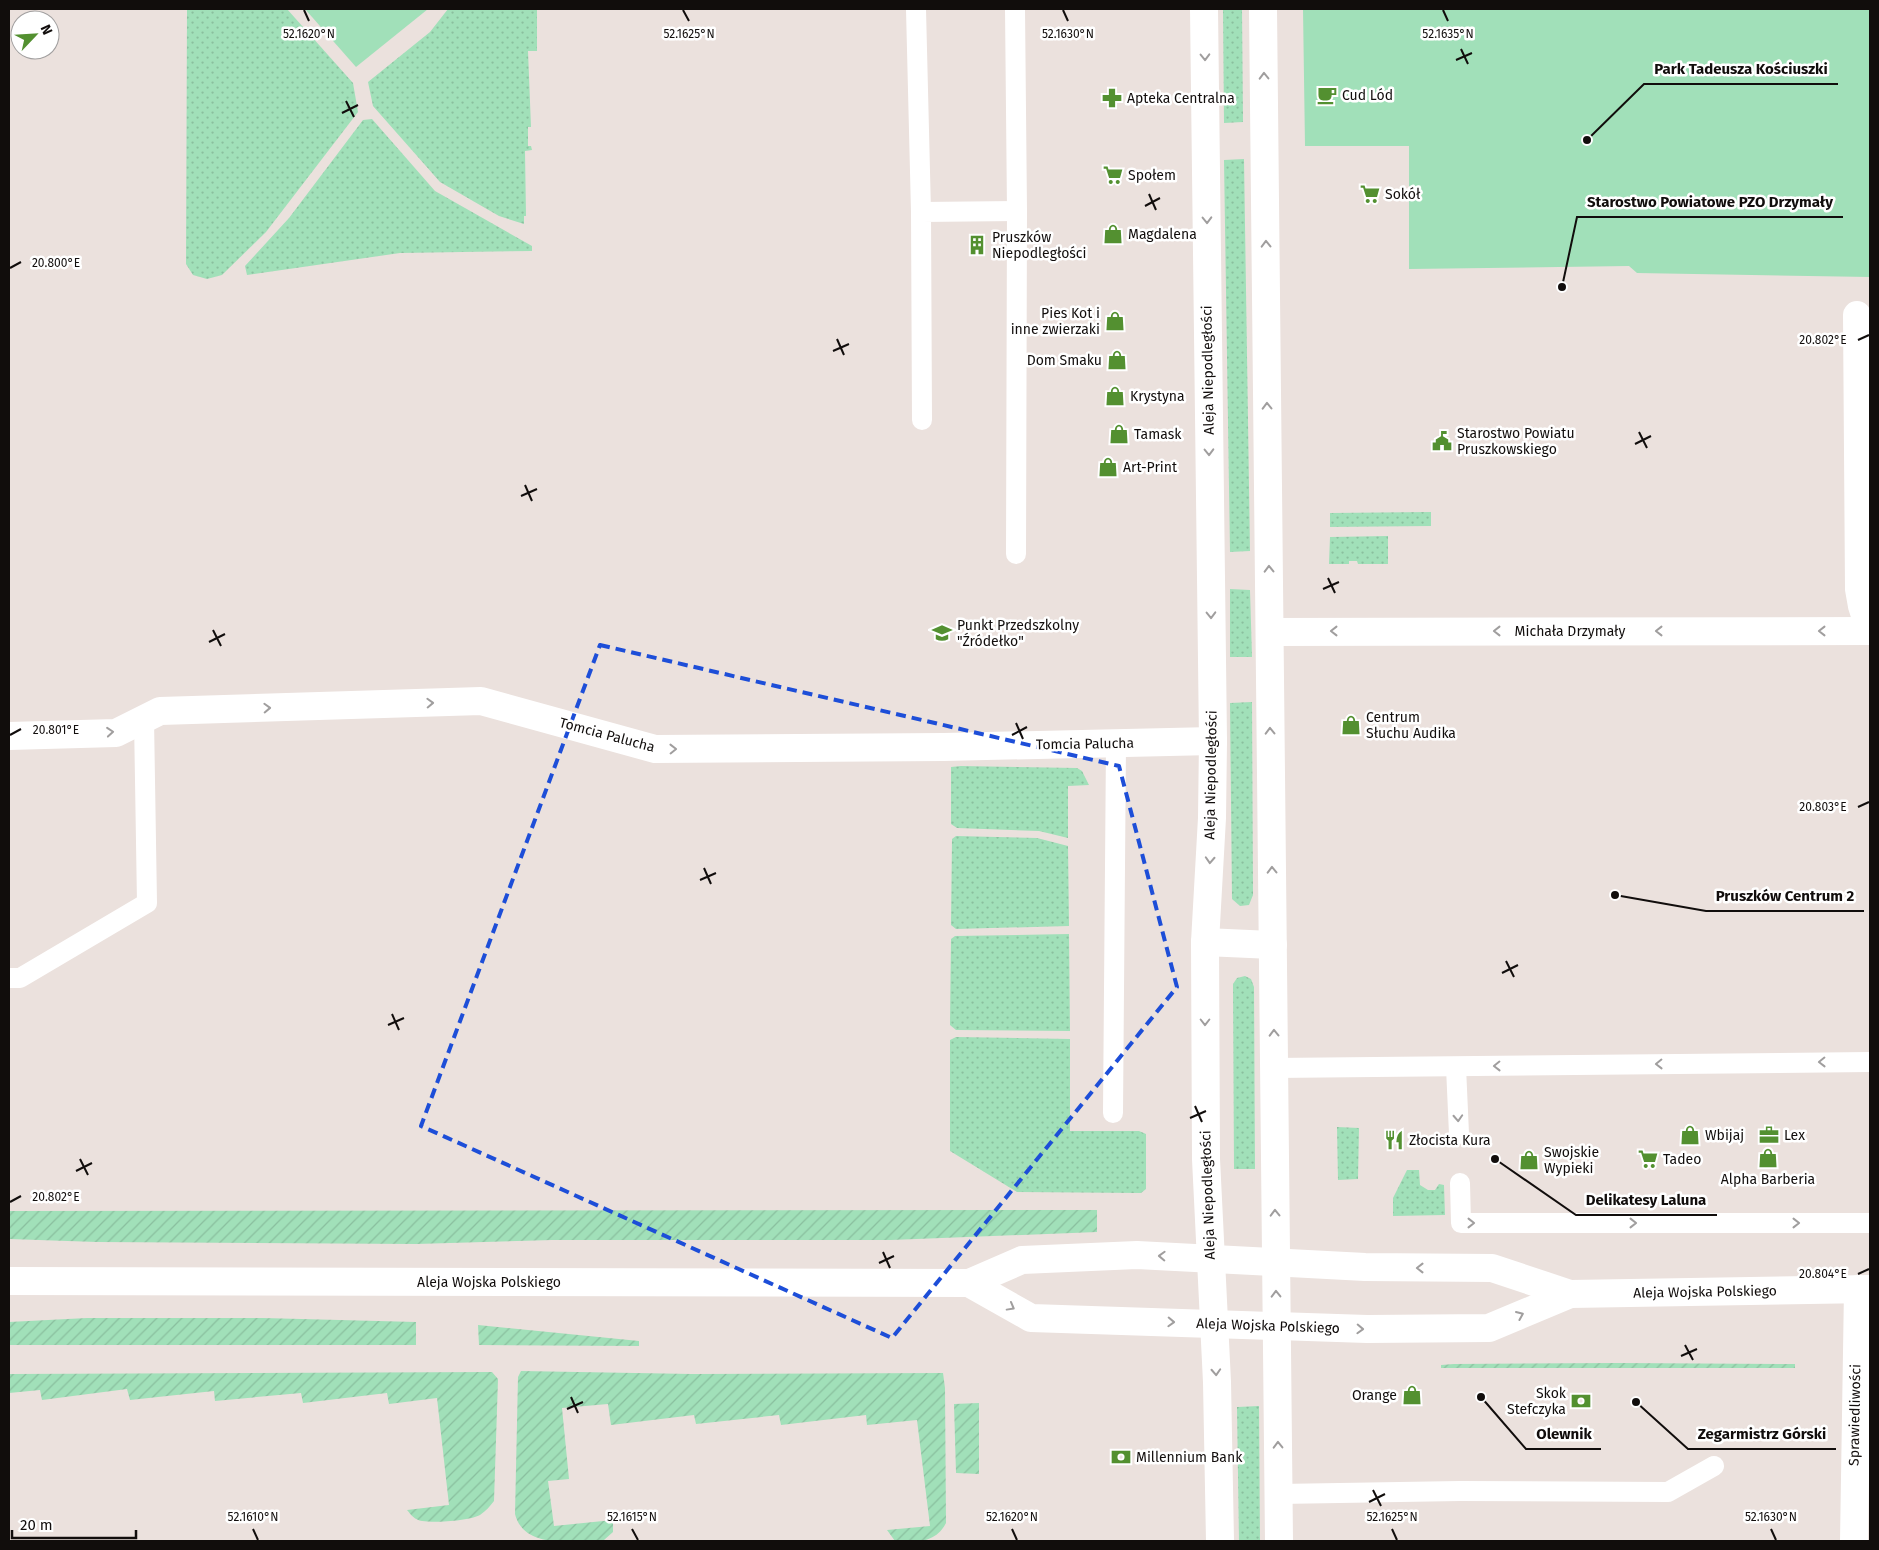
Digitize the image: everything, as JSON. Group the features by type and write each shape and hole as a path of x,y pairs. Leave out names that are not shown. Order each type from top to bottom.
{"street":[{"name":"Aleja Niepodległości","path":"1204,9 1213,741 1212,818 1205,942 1206,1159 1214,1324 1220,1541"},
{"path":"1263,9 1279,1541"},
{"path":"1857,314 1864,427 1859,589 1870,631"},
{"name":"Michała Drzymały","path":"1270,632 1870,631"},
{"name":"Tomcia Palucha","path":"9,736 116,733 160,711 481,701 655,749 1213,741"},
{"path":"1205,942 1273,945"},
{"name":"Aleja Wojska Polskiego","path":"9,1281 969,1284 1022,1260 1137,1255 1365,1267 1492,1268 1570,1294 1864,1289"},
{"name":"Aleja Wojska Polskiego","path":"969,1284 1031,1318 1367,1330 1489,1328 1570,1294"},
{"name":"Sprawiedliwości","path":"1854,1541 1864,1289"}],"lane":[{"path":"916,9 921,212 922,420"},
{"path":"1015,9 1017,211 1016,554"},
{"path":"921,212 1017,211"},
{"path":"9,978 20,978 147,902 144,719"},
{"path":"1113,1112 1116,743"},
{"path":"1274,1068 1870,1062"},
{"path":"1456,1067 1459,1134"},
{"path":"1460,1183 1462,1223 1870,1223"},
{"path":"1279,1494 1460,1491 1668,1492 1714,1466"}],"highlighted area":[{"path":"600,645 1119,766 1177,987 892,1338 421,1126"}],"green space":[{"path":"187,9 287,9 353,83 358,112 266,232 222,275 207,279 193,275 186,264"},
{"path":"305,9 428,9 356,67"},
{"path":"448,9 537,9 537,51 528,51 531,127 528,127 528,146 531,146 532,150 525,151 526,216 524,216 524,224 499,216 440,182 373,106 368,82 430,32"},
{"path":"1223,9 1242,9 1243,122 1224,123"},
{"path":"1303,9 1870,9 1870,277 1637,273 1629,266 1409,269 1409,146 1305,146"},
{"path":"372,119 435,191 532,246 532,251 400,253 247,275 245,266 289,218 363,120"},
{"path":"1244,159 1250,551 1230,552 1224,160"},
{"path":"1431,512 1431,526 1330,527 1330,513"},
{"path":"1388,536 1388,564 1358,564 1357,561 1349,561 1349,564 1329,564 1330,537"},
{"path":"1230,589 1250,590 1252,657 1230,657"},
{"path":"1252,702 1253,895 1249,905 1240,906 1232,899 1230,703"},
{"path":"951,767 1077,768 1082,771 1089,785 1068,786 1068,838 1039,831 957,828 951,824"},
{"path":"956,836 1037,838 1068,846 1069,926 956,929 951,925 952,839"},
{"path":"1069,934 1070,1031 956,1030 950,1025 951,939 955,936"},
{"path":"1245,976 1251,979 1254,987 1255,1169 1234,1169 1233,984 1237,978"},
{"path":"956,1037 1070,1039 1070,1131 1139,1131 1146,1134 1146,1189 1141,1193 1017,1192 950,1151 950,1040"},
{"path":"1337,1127 1359,1128 1358,1179 1338,1180"},
{"path":"1407,1170 1419,1170 1420,1185 1428,1190 1435,1190 1439,1184 1444,1185 1445,1215 1393,1216 1393,1198"},
{"path":"1097,1210 1097,1232 891,1240 552,1240 416,1244 97,1242 9,1239 9,1211"},
{"path":"87,1318 263,1318 416,1322 416,1345 9,1345 9,1322"},
{"path":"478,1325 639,1341 639,1346 479,1345"},
{"path":"1454,1364 1795,1364 1795,1368 1441,1368 1441,1365"},
{"path":"521,1371 692,1374 943,1373 945,1388 946,1523 936,1535 917,1541 895,1541 887,1530 930,1526 917,1420 867,1425 866,1415 781,1425 779,1415 696,1424 694,1415 611,1425 608,1404 562,1408 569,1479 548,1481 554,1526 613,1520 613,1532 604,1540 565,1542 539,1538 528,1533 520,1525 515,1514 518,1377"},
{"path":"492,1372 498,1379 494,1501 480,1515 468,1519 443,1522 420,1520 413,1517 407,1510 449,1505 437,1398 389,1404 387,1393 303,1403 301,1393 215,1401 214,1391 130,1400 127,1389 42,1400 40,1390 9,1393 9,1374"},
{"path":"979,1403 979,1474 956,1473 954,1404"},
{"path":"1259,1406 1260,1541 1239,1541 1237,1407"}],"place":[{"name":"Cud Lód","path":"1327,95"},
{"name":"Apteka Centralna","path":"1112,98"},
{"name":"Park Tadeusza Kościuszki","path":"1587,140"},
{"name":"Społem","path":"1113,175"},
{"name":"Sokół","path":"1370,194"},
{"name":"Magdalena","path":"1113,234"},
{"name":"Pruszków Niepodległości","path":"977,245"},
{"name":"Starostwo Powiatowe PZO Drzymały","path":"1562,287"},
{"name":"Pies Kot i inne zwierzaki","path":"1115,321"},
{"name":"Dom Smaku","path":"1117,360"},
{"name":"Krystyna","path":"1115,396"},
{"name":"Tamask","path":"1119,434"},
{"name":"Starostwo Powiatu Pruszkowskiego","path":"1442,441"},
{"name":"Art-Print","path":"1108,467"},
{"name":"Punkt Przedszkolny \"Źródełko\"","path":"942,633"},
{"name":"Centrum Słuchu Audika","path":"1351,725"},
{"name":"Pruszków Centrum 2","path":"1615,895"},
{"name":"Wbijaj","path":"1690,1135"},
{"name":"Lex","path":"1769,1135"},
{"name":"Złocista Kura","path":"1394,1140"},
{"name":"Alpha Barberia","path":"1768,1158"},
{"name":"Delikatesy Laluna","path":"1495,1159"},
{"name":"Tadeo","path":"1648,1159"},
{"name":"Swojskie Wypieki","path":"1529,1160"},
{"name":"Orange","path":"1412,1395"},
{"name":"Olewnik","path":"1481,1397"},
{"name":"Skok Stefczyka","path":"1581,1401"},
{"name":"Zegarmistrz Górski","path":"1636,1402"},
{"name":"Millennium Bank","path":"1121,1457"}]}
